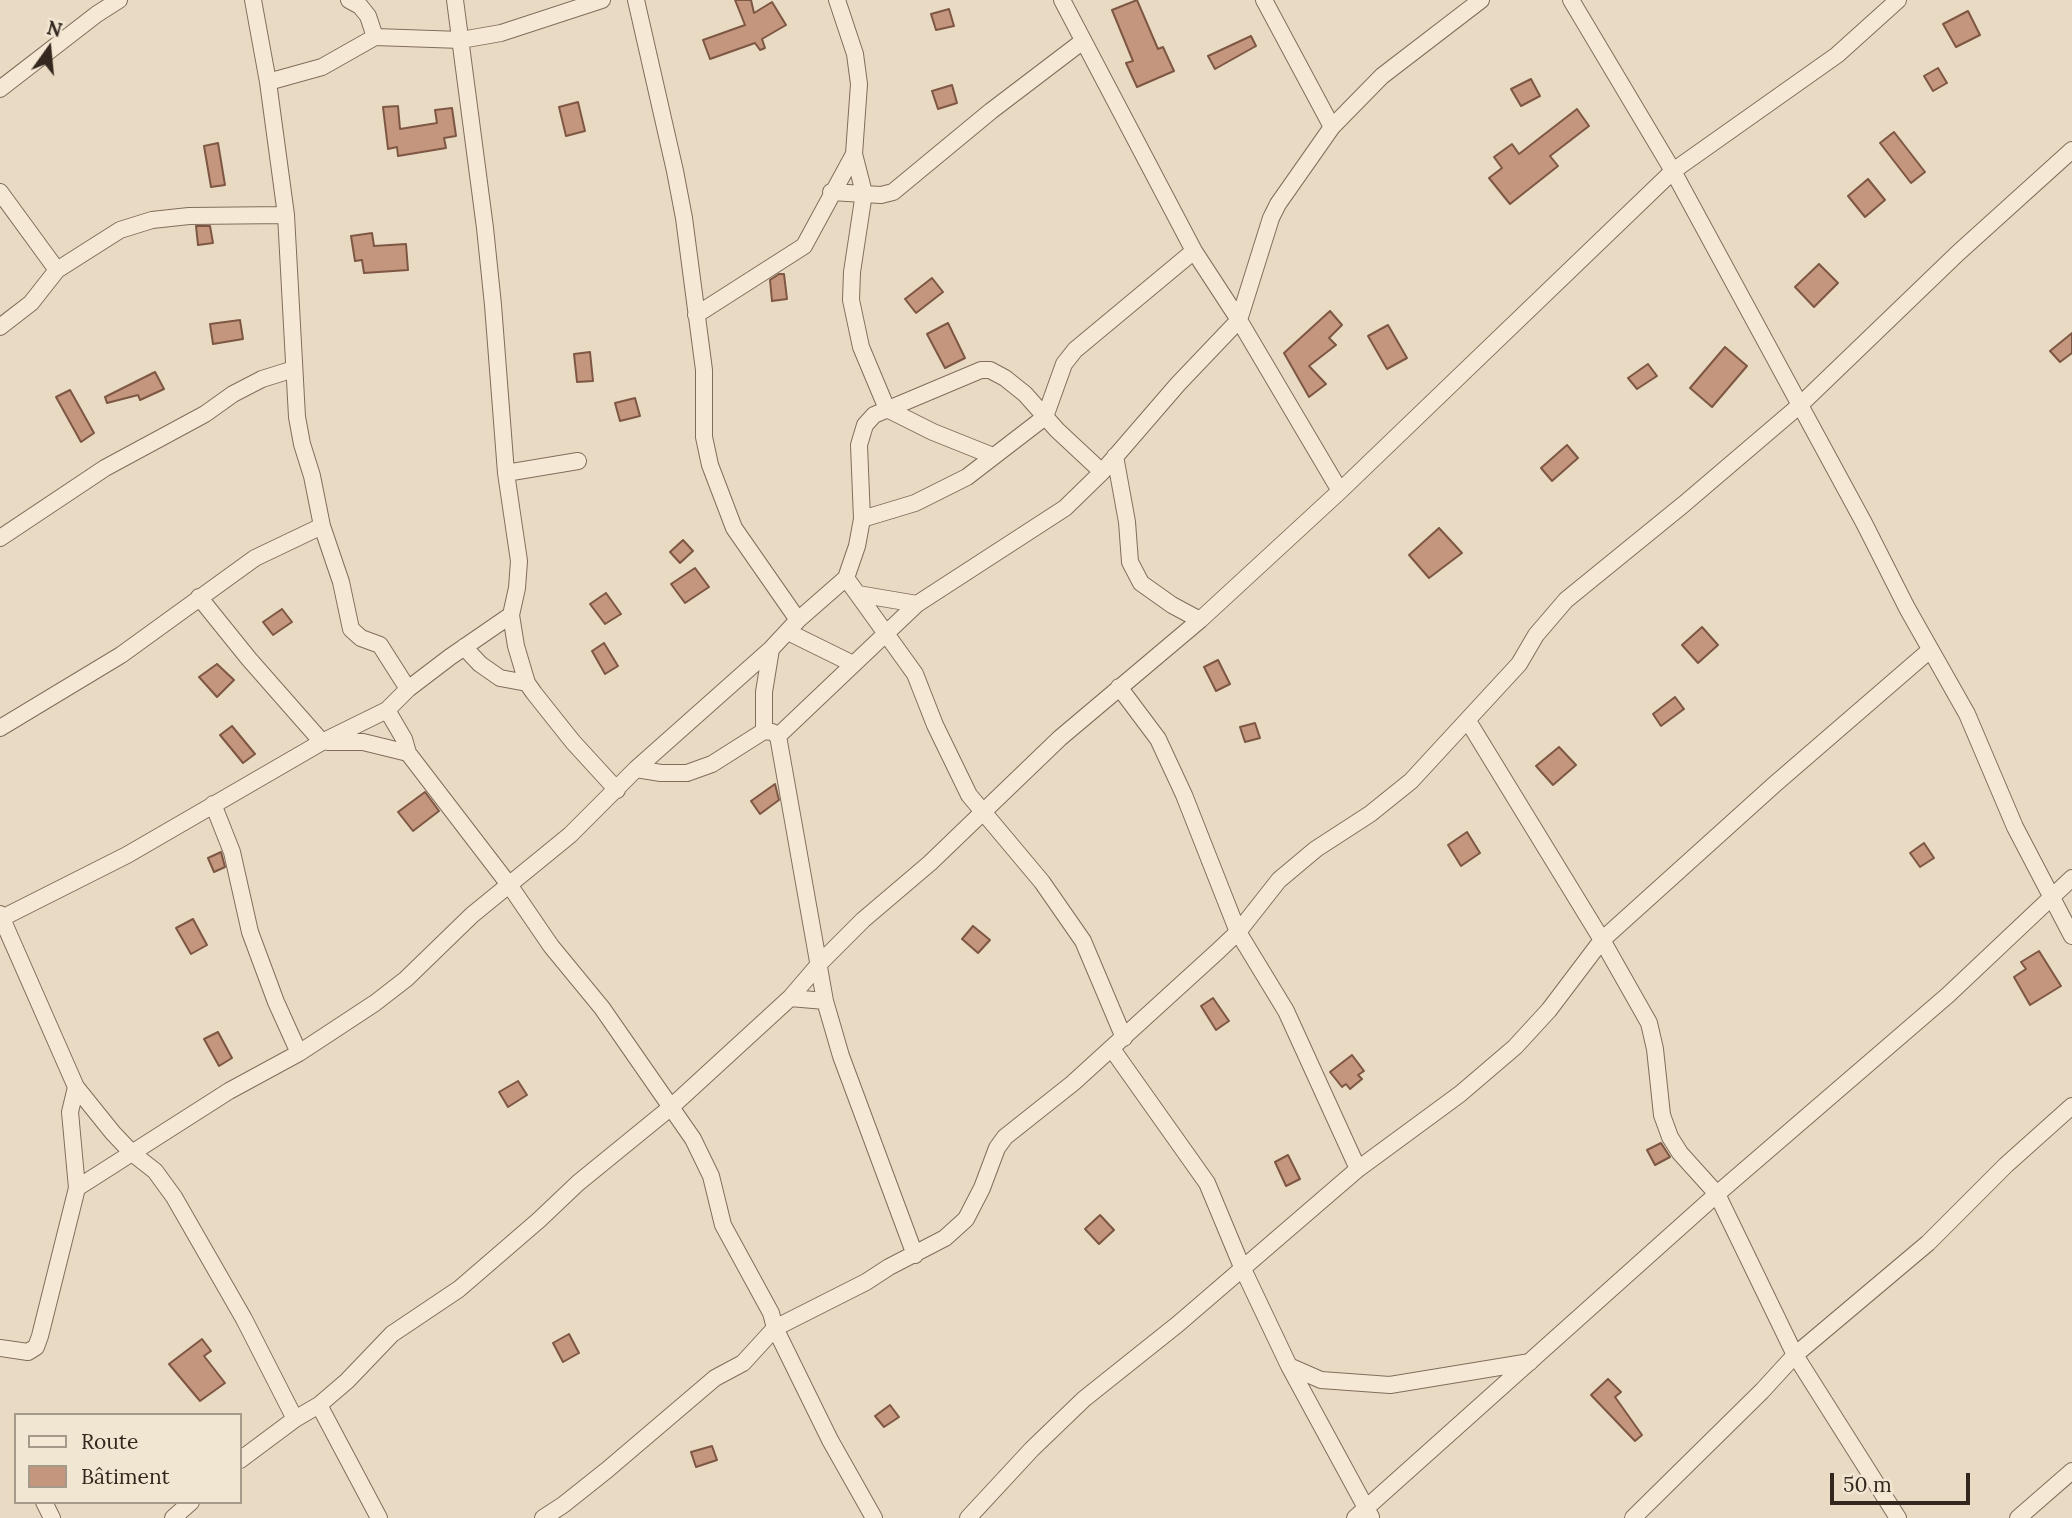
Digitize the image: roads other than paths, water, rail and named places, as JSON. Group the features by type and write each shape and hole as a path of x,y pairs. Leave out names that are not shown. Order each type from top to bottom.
{"street":[{"path":"0,89 119,0"},
{"path":"253,0 268,82 286,215 297,417 322,526 341,582 351,629 361,638 380,645 408,689"},
{"path":"349,0 360,6 368,16 375,37"},
{"path":"455,0 493,305 506,473 519,561 511,615 516,646 527,683 559,725 617,790"},
{"path":"268,82 322,67 375,37 461,40 501,33 602,0"},
{"path":"636,0 684,218 704,370 704,438 710,465 734,528 793,626 853,664"},
{"path":"837,0 855,54 859,84 854,154 864,192 852,272 851,300 861,347 887,409 933,432 993,456"},
{"path":"1062,0 1194,251 1239,320 1340,491"},
{"path":"1265,0 1332,127"},
{"path":"636,769 687,774 771,734 887,634 917,604 1065,508 1102,472 1178,384 1239,320 1271,218 1332,127 1382,76 1481,0"},
{"path":"1571,0 1673,171 1967,714 2015,827 2072,936"},
{"path":"242,1459 295,1419 319,1405 393,1334 459,1289 578,1183 670,1108 790,998 863,920 930,863 1060,738 1200,620 1340,491 1673,171 1837,55 1898,0"},
{"path":"831,192 881,194 901,187 991,111 1083,41"},
{"path":"543,1518 607,1470 715,1378 743,1363 775,1328 945,1238 966,1219 1005,1137 1112,1049 1238,932 1279,880 1316,849 1370,814 1411,781 1519,664 1535,635 1566,600 1800,405 1958,253 2072,149"},
{"path":"696,315 804,246 854,154"},
{"path":"0,192 57,270"},
{"path":"0,327 31,303 57,270 120,230 152,220 189,216 286,215"},
{"path":"862,519 895,510 967,477 1045,417 1064,364 1075,350 1194,251"},
{"path":"0,538 106,468 205,414 233,394 262,379 294,369"},
{"path":"77,1188 229,1091 299,1053 375,1003 406,979 472,915 570,835 636,769 846,578 857,546 862,519 859,445 865,425 873,415 981,370 990,370 1026,394 1083,456 1102,472"},
{"path":"1115,456 1127,522 1130,562 1142,583 1172,605 1200,620"},
{"path":"506,473 578,461"},
{"path":"0,728 121,655 255,558 322,526"},
{"path":"846,578 915,674 935,725 969,795 1042,883 1083,941 1124,1038"},
{"path":"858,594 917,604"},
{"path":"199,597 322,742 363,742 408,753"},
{"path":"295,1419 244,1320 174,1197 155,1171 132,1153 76,1087 1,916 127,855 322,742 387,709 408,689 511,615"},
{"path":"464,648 500,678 527,683"},
{"path":"771,649 764,692 820,963 825,1001 841,1056 915,1255"},
{"path":"968,1518 1032,1449 1084,1399 1178,1325 1358,1169 1460,1094 1515,1047 1549,1010 1602,940 1775,784 1930,650"},
{"path":"1118,687 1158,739 1184,795 1238,932 1286,1011 1358,1169"},
{"path":"387,709 404,739 408,753 510,886 551,946 602,1008 692,1139 711,1176 723,1225 771,1313 775,1328 830,1440 874,1518"},
{"path":"1468,721 1602,940 1648,1023 1655,1049 1662,1115 1679,1153 1717,1194 1795,1355 1898,1518"},
{"path":"213,804 232,852 250,932 275,1003 299,1053"},
{"path":"1112,1049 1207,1183 1242,1267 1289,1366 1365,1515 1717,1194 1948,995 2072,878"},
{"path":"0,955 17,951"},
{"path":"790,998 825,1001"},
{"path":"0,1348 28,1352 36,1347 77,1188 71,1112 76,1087"},
{"path":"1633,1518 1795,1355 1928,1243 2006,1165 2072,1106"},
{"path":"1289,1366 1321,1380 1390,1385 1532,1361"},
{"path":"319,1405 379,1518"},
{"path":"2018,1518 2072,1471"},
{"path":"173,1518 189,1504"}]}
